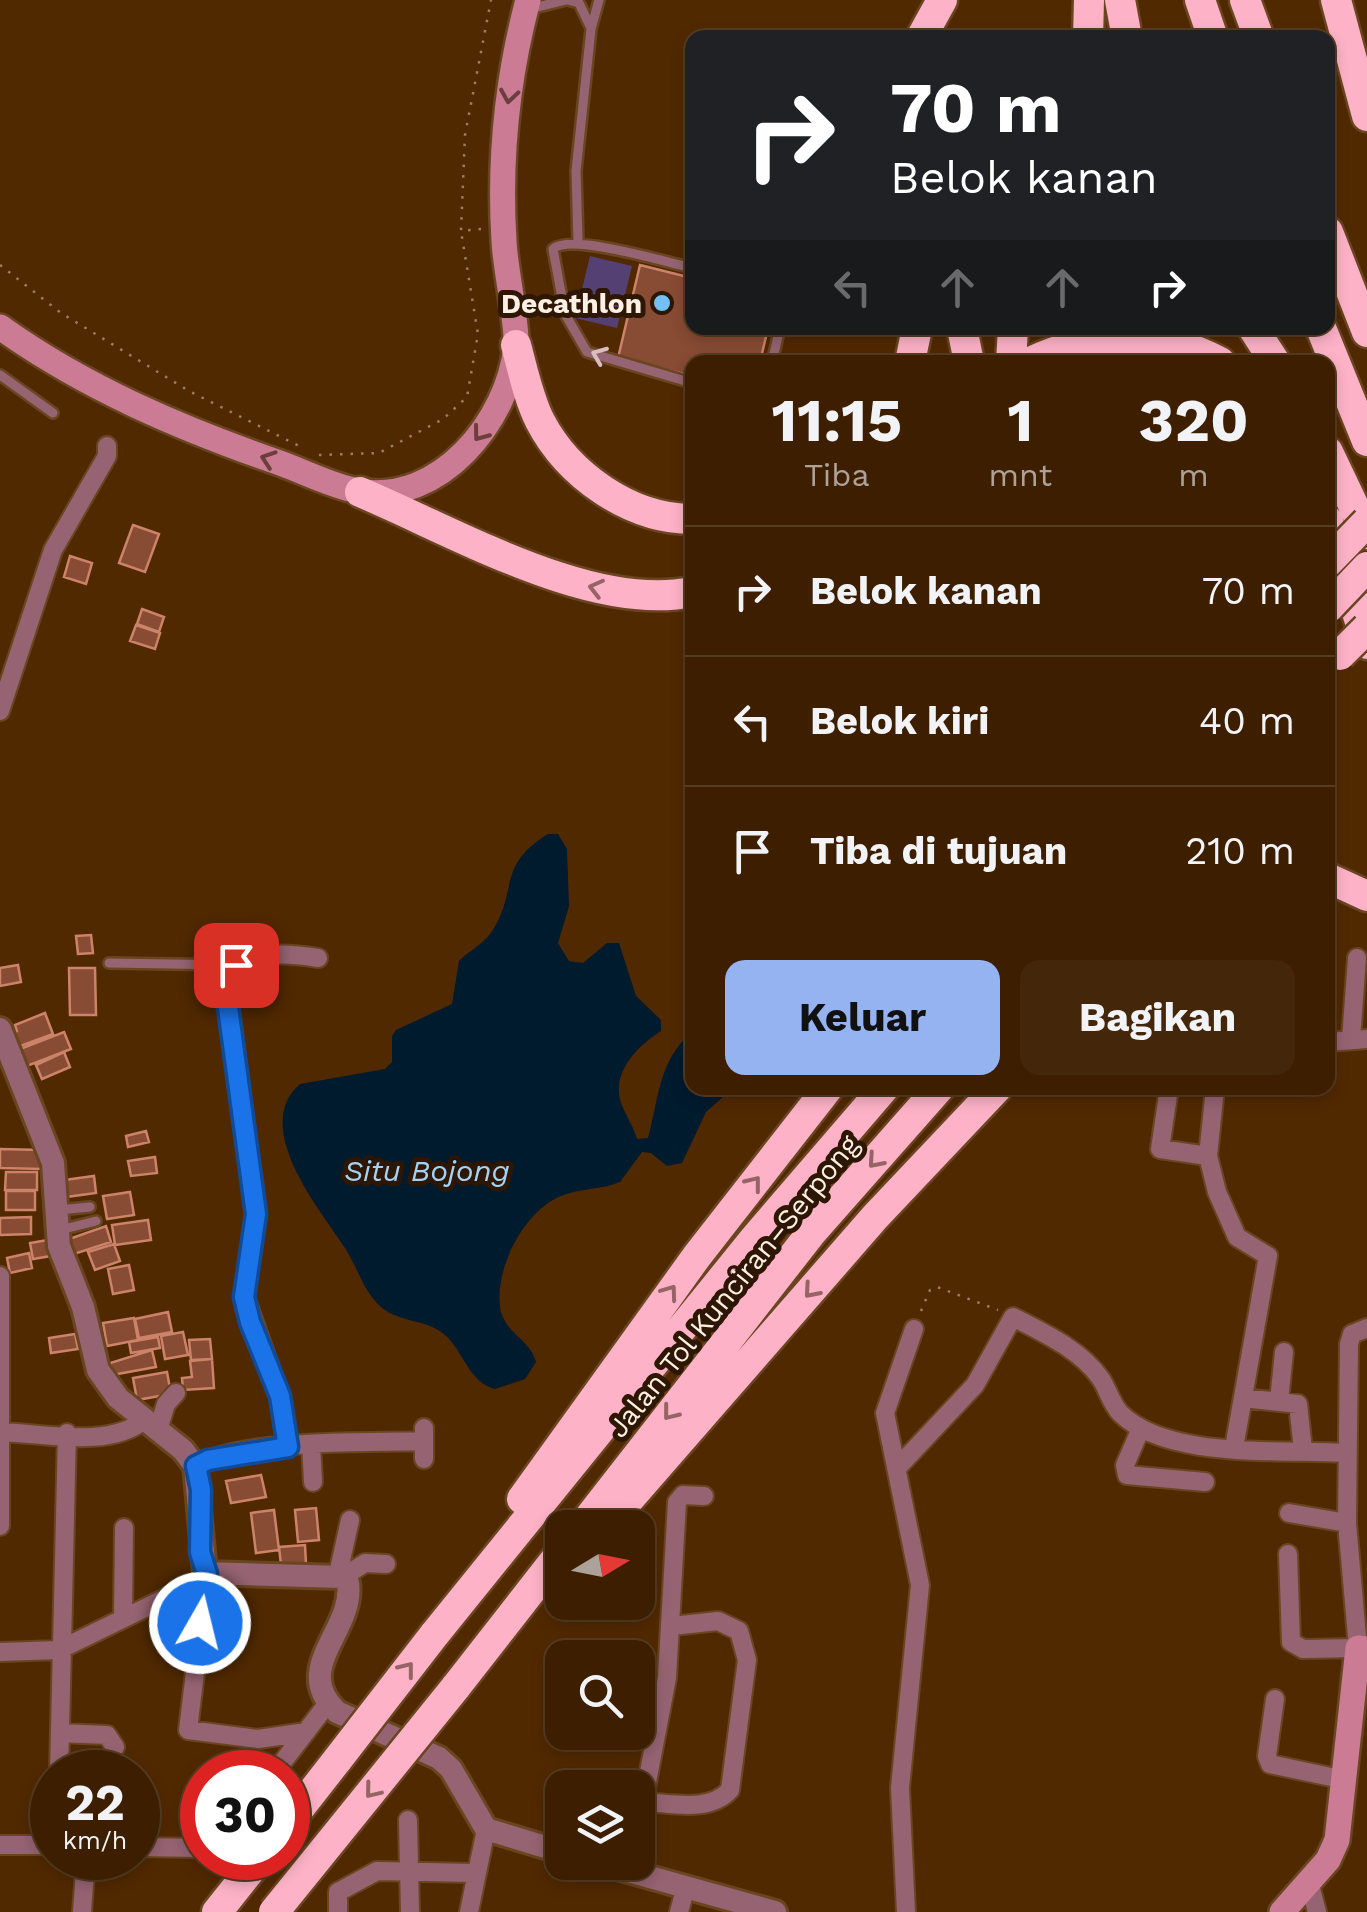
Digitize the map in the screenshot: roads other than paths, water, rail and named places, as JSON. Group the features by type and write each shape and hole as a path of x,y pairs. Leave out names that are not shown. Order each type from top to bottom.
{"highway":[{"path":"1088,0 1088,30"},
{"path":"1120,0 1126,30"},
{"path":"1200,0 1210,30"},
{"path":"1246,0 1255,30"},
{"path":"1340,11 1367,116"},
{"path":"1335,250 1367,332"},
{"path":"1050,355 1128,337 1179,344 1204,355"},
{"path":"516,345 540,422 576,469 630,504 685,518"},
{"path":"1335,362 1367,440"},
{"path":"1335,467 1367,534"},
{"path":"360,492 580,584 629,595 685,592"},
{"path":"1335,555 1367,522"},
{"path":"1335,561 1351,651"},
{"path":"1335,601 1367,567"},
{"path":"1335,881 1367,896"},
{"path":"458,1604 541,1467 823,1095"},
{"path":"310,1795 458,1604 755,1238 878,1095"},
{"name":"Jalan Tol Kunciran–Serpong","path":"595,1510 812,1232 933,1095"},
{"path":"620,1510 875,1217 990,1095"},
{"path":"274,1912 545,1574"},
{"path":"456,1688 545,1591"},
{"path":"217,1912 242,1880"}],"main road":[{"path":"0,327 29,348 180,428 360,492 416,482 462,456 493,416 516,345 503,227 508,100 526,5"},
{"path":"1282,1912 1328,1860 1337,1840 1362,1648"}],"street":[{"path":"0,711 53,550 107,456 107,446"},
{"path":"288,1447 280,1396 244,1297 256,1214 226,978 236,965 282,952 318,958"},
{"path":"1357,958 1359,1039"},
{"path":"0,1029 53,1163 56,1221 84,1307 98,1370 106,1386 196,1466 206,1574 188,1730 258,1739 306,1732"},
{"path":"1168,1095 1160,1149 1208,1156"},
{"path":"1214,1095 1208,1156 1217,1192 1237,1237 1268,1256 1234,1448"},
{"path":"0,1276 0,1526"},
{"path":"898,1467 975,1385 1014,1317 1052,1336 1090,1366 1120,1413 1141,1428 1183,1442 1346,1453"},
{"path":"906,1912 900,1788 920,1585 885,1413 887,1396 914,1328"},
{"path":"1288,1554 1291,1642 1303,1648 1362,1648 1347,1524 1346,1453 1349,1338 1367,1328"},
{"path":"1278,1402 1284,1352"},
{"path":"1,1432 108,1436 151,1425 176,1393"},
{"path":"1243,1398 1302,1408 1303,1450"},
{"path":"1141,1428 1126,1464 1128,1475 1205,1482"},
{"path":"60,1750 67,1434"},
{"path":"196,1466 208,1460 312,1444 424,1443"},
{"path":"312,1444 313,1482"},
{"path":"649,1770 667,1678 677,1502 683,1495 704,1496"},
{"path":"1290,1513 1347,1524"},
{"path":"341,1575 350,1520"},
{"path":"123,1616 124,1528"},
{"path":"0,1652 59,1650 194,1584 206,1574 341,1575 365,1563 386,1564"},
{"path":"341,1575 348,1583 348,1604 319,1671 319,1690 328,1704 439,1758 451,1769 486,1829 545,1847"},
{"path":"655,1802 702,1804 719,1801 730,1790 747,1660 739,1631 718,1621 672,1626"},
{"path":"1275,1699 1267,1756 1270,1764 1345,1780"},
{"path":"292,1750 328,1704"},
{"path":"60,1733 108,1736 116,1747"},
{"path":"408,1820 410,1912"},
{"path":"469,1912 486,1829"},
{"path":"0,1845 30,1846"},
{"path":"338,1912 338,1892 377,1871 474,1873"},
{"path":"655,1876 686,1886 708,1902 776,1912"},
{"path":"82,1912 84,1880"},
{"path":"1309,1881 1317,1912"},
{"path":"679,1912 686,1886"}],"lane":[{"path":"526,5 567,0 579,3 587,13 591,29"},
{"path":"578,241 576,171 591,29 600,0"},
{"path":"685,270 578,241 559,244 554,249 566,314 579,344 602,358 685,379"},
{"path":"0,374 53,414"},
{"path":"109,963 236,965"},
{"path":"56,1221 90,1207"},
{"path":"56,1221 96,1221"}],"water":[{"name":"Situ Bojong","path":"548,834 558,834 567,849 569,906 558,943 569,961 583,963 607,943 619,943 636,996 661,1020 661,1031 631,1057 619,1084 620,1100 637,1139 648,1138 666,1068 685,1039 685,1095 725,1095 706,1112 682,1163 667,1166 651,1153 642,1152 620,1182 561,1196 534,1215 523,1229 506,1262 499,1296 504,1320 536,1362 525,1379 495,1389 478,1380 444,1334 388,1312 375,1301 295,1168 283,1123 287,1102 300,1084 385,1069 392,1062 392,1036 396,1030 452,1004 459,961 491,933 515,867"}],"place":[{"name":"Decathlon","path":"662,303"}]}
